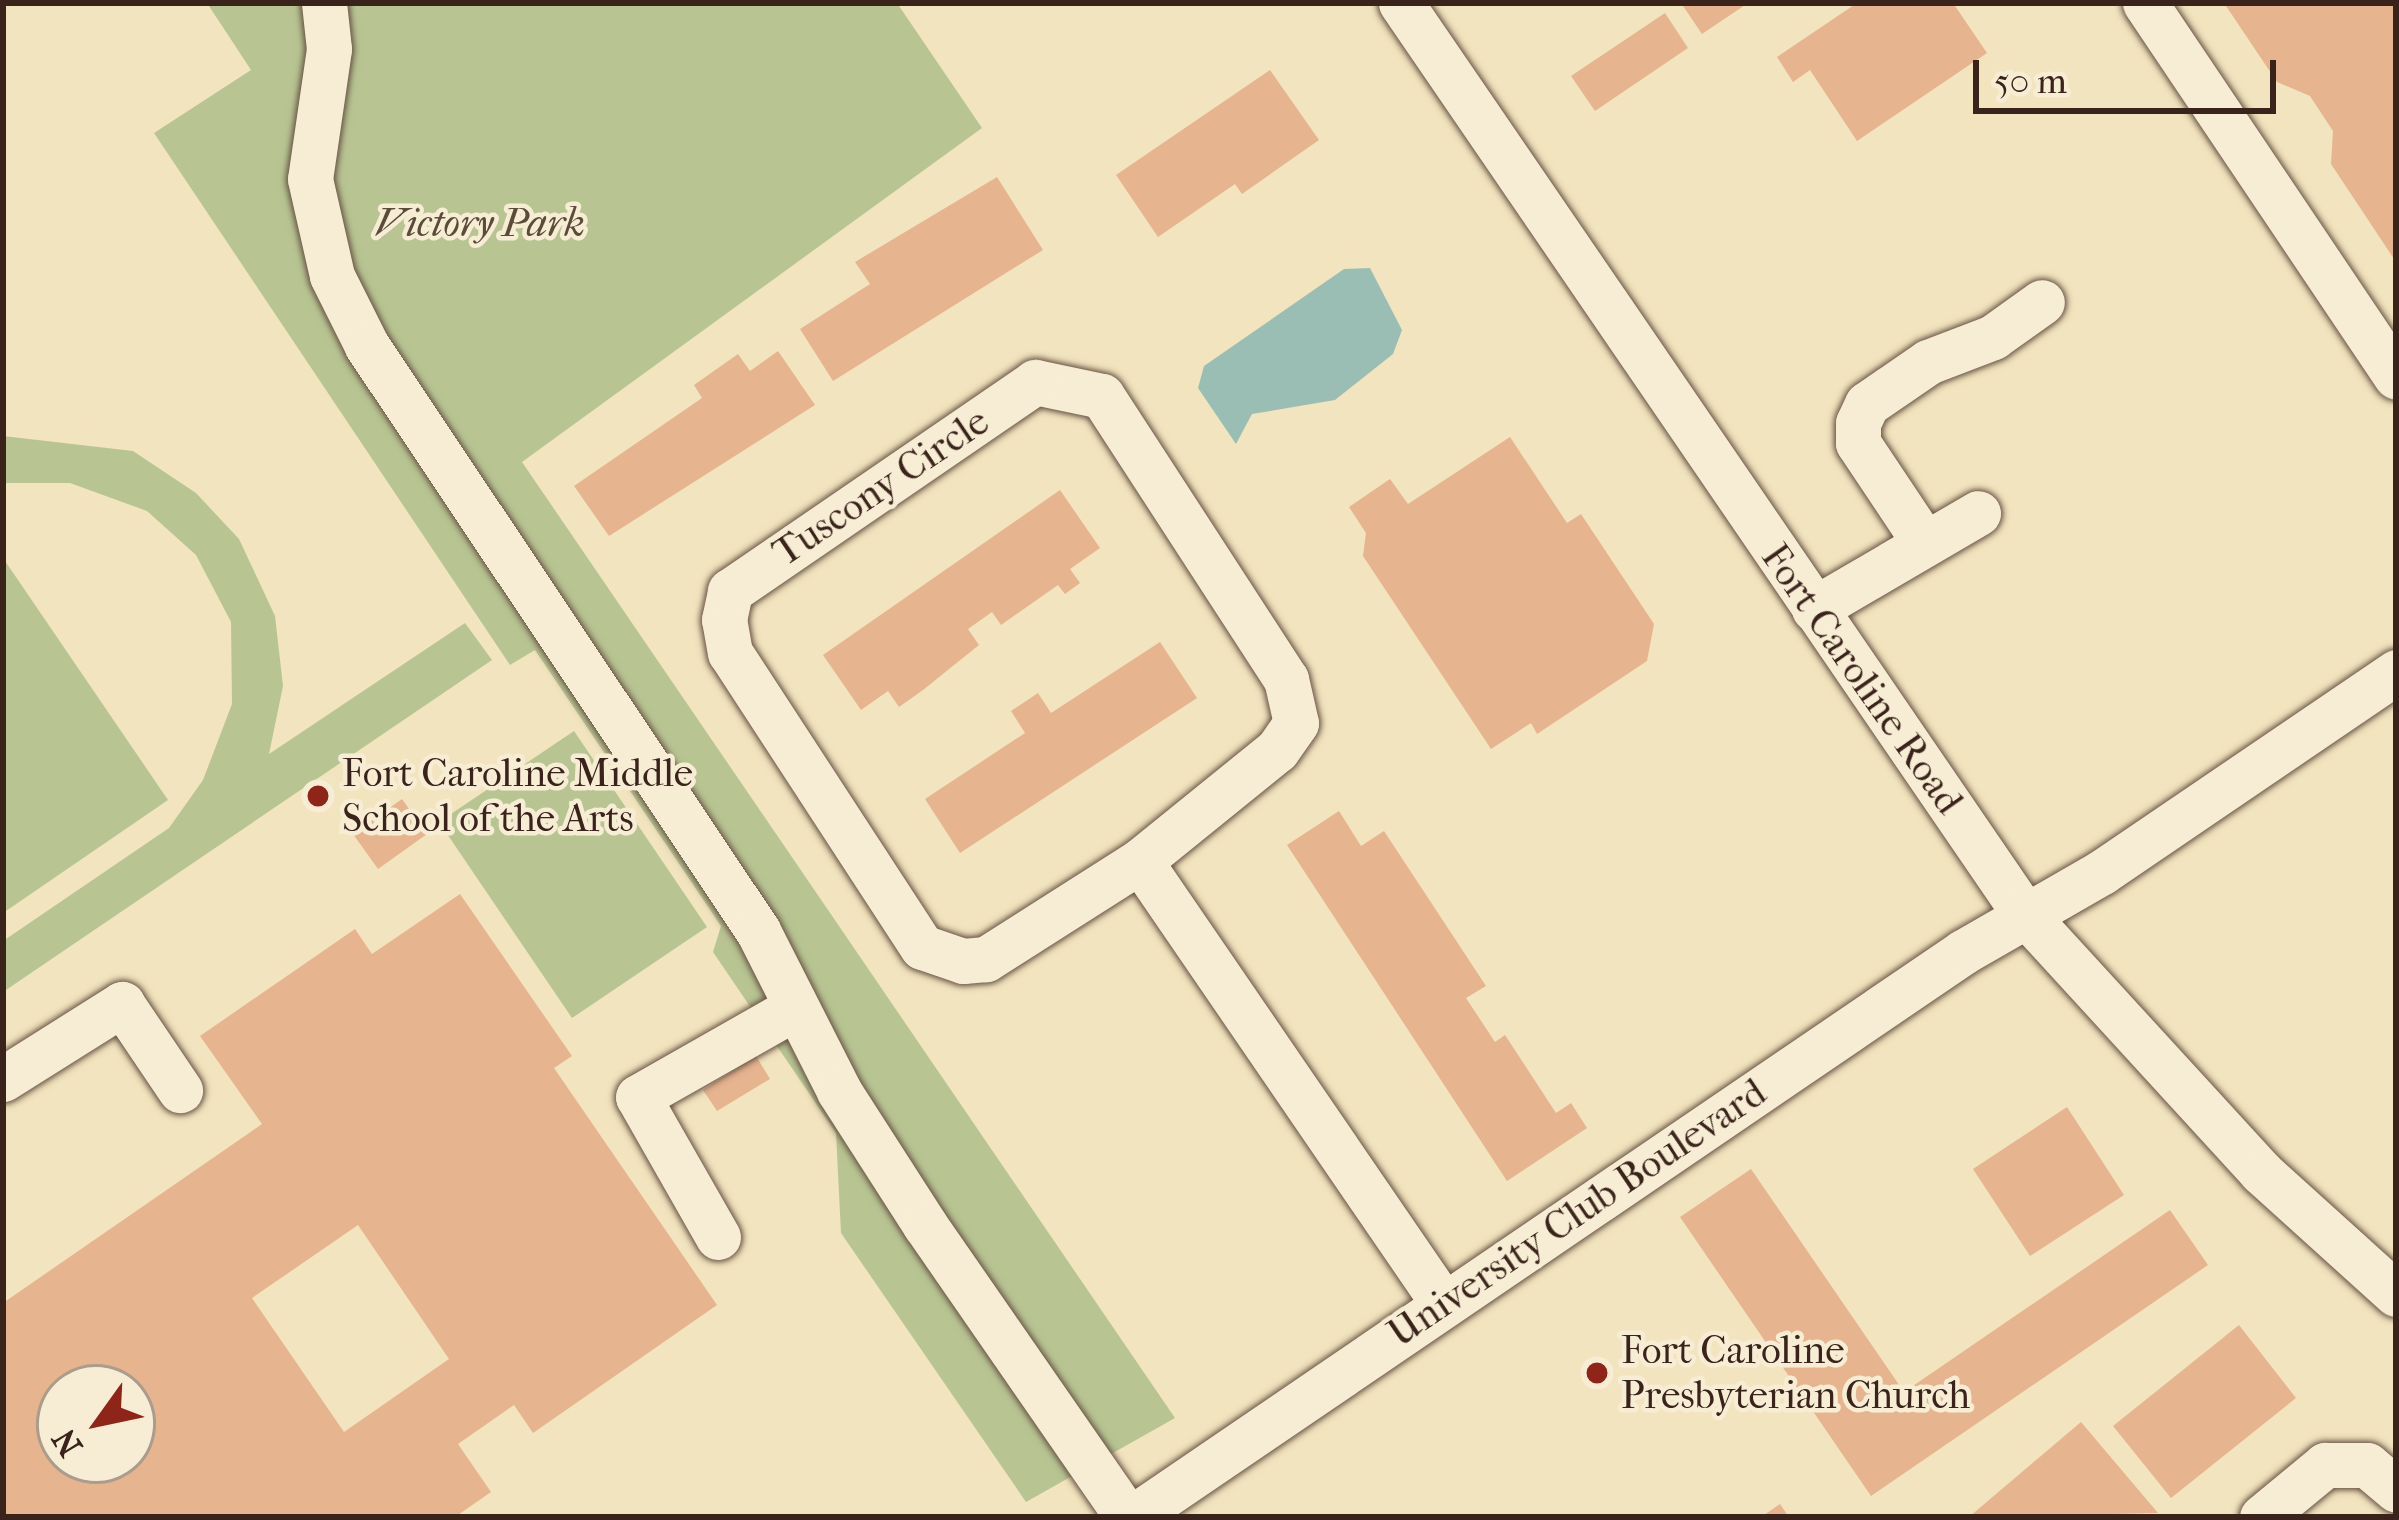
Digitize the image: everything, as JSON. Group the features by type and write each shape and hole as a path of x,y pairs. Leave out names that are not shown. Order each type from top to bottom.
{"street":[{"path":"324,3 329,49 310,179 332,276 367,346 758,931 793,1009 925,1226 1130,1517"},
{"name":"Fort Caroline Road","path":"1401,3 2023,912 2261,1172 2396,1294"},
{"path":"2145,3 2396,377"},
{"path":"1924,542 1858,443 1858,422 1867,404 1928,362 1994,337 2042,302"},
{"name":"Tuscony Circle","path":"1035,382 1102,396 1286,679 1295,723 1277,750 1140,861 986,959 963,961 922,947 730,653 730,591 1035,382"},
{"path":"1814,609 1978,513"},
{"name":"University Club Boulevard","path":"1130,1517 2023,912 2102,872 2396,672"},
{"path":"1140,861 1444,1305"},
{"path":"3,1079 122,1004 180,1090"},
{"path":"718,1237 638,1097 793,1009"},
{"path":"2262,1517 2325,1465 2367,1465 2396,1490"}],"green space":[{"name":"Victory Park","path":"207,3 897,3 982,128 522,462 1175,1418 1026,1502 841,1233 836,1133 713,952 721,926 535,650 510,665 154,133 251,70"},
{"path":"3,436 133,451 196,493 239,539 275,616 283,686 269,754 465,623 492,660 3,992 3,941 169,828 203,780 232,704 231,622 196,555 147,511 70,483 3,483"},
{"path":"3,558 168,800 3,913"},
{"path":"574,731 707,927 572,1018 439,822"}],"water":[{"path":"1370,268 1402,330 1393,354 1335,400 1252,414 1236,444 1198,388 1204,366 1344,269"}],"building":[{"path":"1681,3 1748,3 1702,34"},
{"path":"1857,3 1953,3 1987,53 1857,141 1810,70 1793,82 1777,57"},
{"path":"2224,3 2396,3 2396,262 2331,164 2333,131 2310,96 2277,82"},
{"path":"1665,13 1688,48 1595,111 1571,76"},
{"path":"1270,70 1319,140 1242,194 1235,184 1158,237 1116,175"},
{"path":"997,177 1043,250 833,381 800,329 870,284 855,262"},
{"path":"778,351 815,405 609,536 574,486 702,398 694,385 738,354 750,371"},
{"path":"1510,437 1567,523 1581,514 1654,624 1647,661 1537,734 1531,723 1491,749 1363,556 1366,533 1349,507 1390,479 1408,504"},
{"path":"1060,490 1100,548 1070,569 1080,583 1065,594 1058,585 1001,625 992,612 968,629 979,645 923,690 899,707 888,691 861,710 823,655"},
{"path":"1160,642 1197,698 960,853 925,799 1025,733 1011,711 1038,693 1051,713"},
{"path":"402,799 427,834 378,869 353,834"},
{"path":"1339,811 1361,846 1384,831 1486,986 1466,998 1495,1042 1505,1035 1556,1113 1571,1103 1587,1128 1507,1181 1287,845"},
{"path":"460,894 572,1056 554,1068 717,1305 533,1433 514,1405 458,1444 491,1492 455,1517 3,1517 3,1303 262,1124 200,1036 355,929 372,954","holes":["358,1225 449,1359 344,1432 252,1298"]},
{"path":"756,1056 770,1079 717,1111 703,1090"},
{"path":"2067,1107 2124,1195 2030,1256 1973,1169"},
{"path":"1751,1169 1904,1392 2170,1210 2208,1265 1871,1496 1680,1217"},
{"path":"2239,1325 2296,1398 2171,1498 2113,1426"},
{"path":"2081,1422 2158,1513 1969,1517"},
{"path":"1780,1504 1789,1517 1761,1517"}],"place":[{"name":"Fort Caroline Middle School of the Arts","path":"318,796"},
{"name":"Fort Caroline Presbyterian Church","path":"1597,1373"}]}
